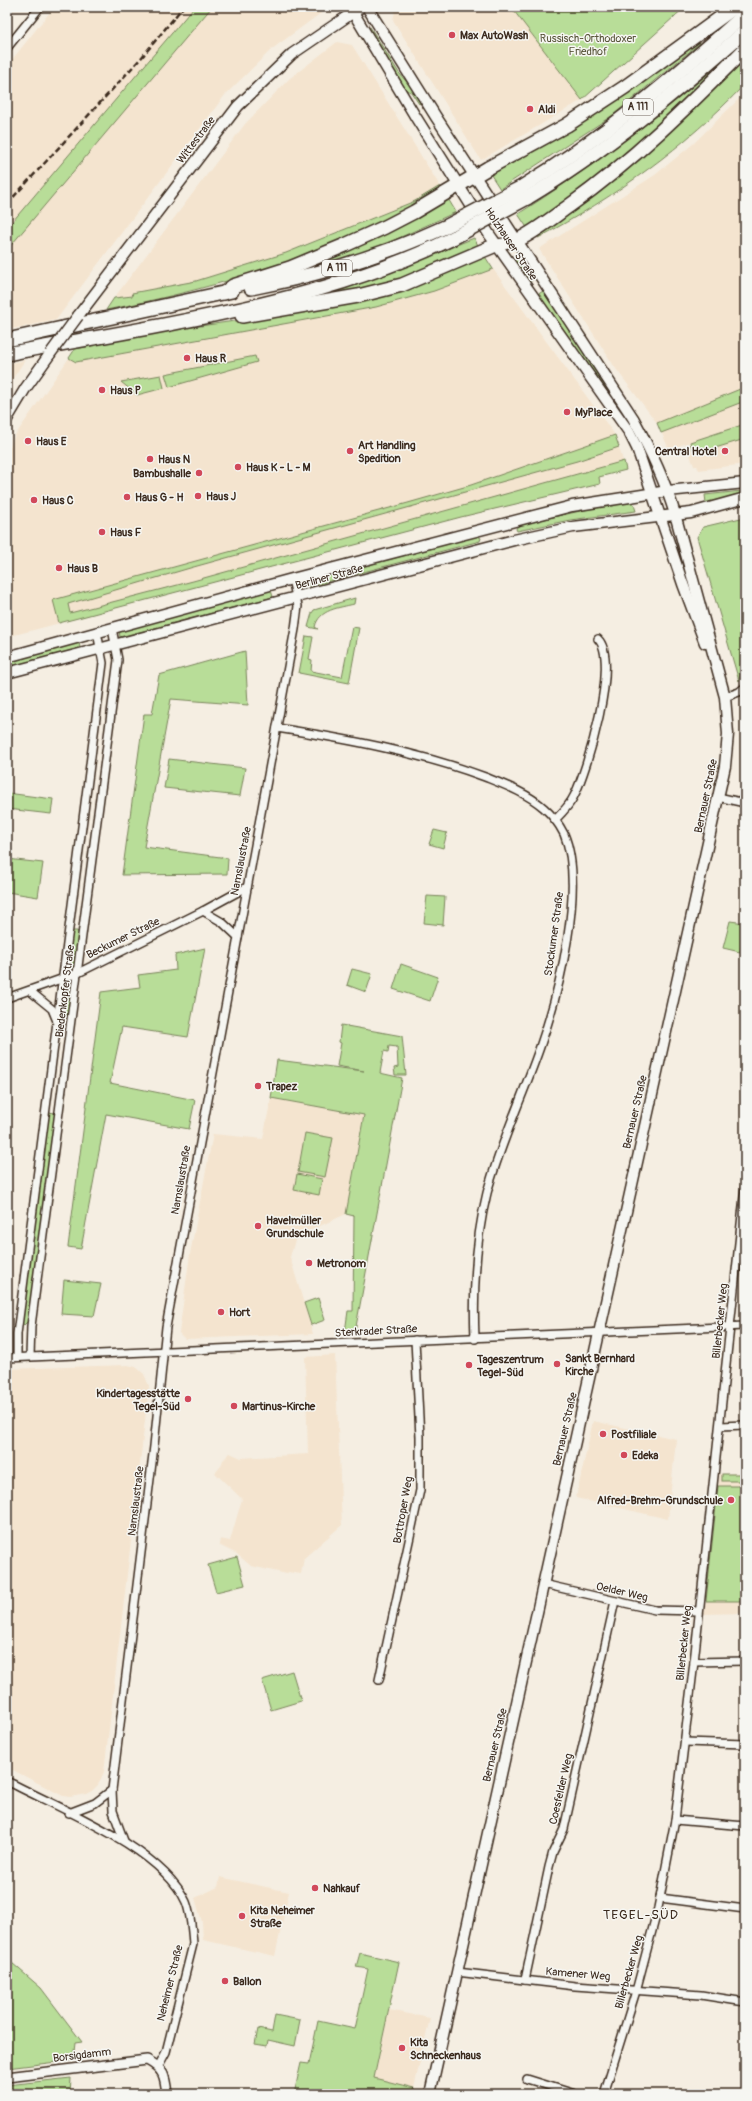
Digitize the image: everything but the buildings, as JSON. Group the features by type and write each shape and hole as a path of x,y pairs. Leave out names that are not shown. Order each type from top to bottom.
{"highway":[{"path":"224,293 233,286 290,268 386,227 474,176 567,125 625,87 735,7"},
{"name":"A 111","path":"524,193 633,111 745,14"},
{"name":"A 111","path":"7,354 225,312 302,293 370,273 420,254 448,233 524,193 564,176 610,144 692,78 745,32"},
{"path":"516,241 528,235 591,191 651,141 745,49"},
{"name":"A 111","path":"7,340 296,279 333,270 414,242 448,233"},
{"path":"225,312 239,316 366,294 402,285 496,244"}],"main road":[{"name":"Holzhauser Straße","path":"367,7 516,241 633,418 648,446 668,491 676,514"},
{"name":"Holzhauser Straße","path":"355,9 458,186 496,244 629,432 637,448 660,516"},
{"name":"Wittestraße","path":"7,419 25,389 78,316 238,106 292,54 355,9"},
{"path":"496,244 516,241"},
{"name":"Berliner Straße","path":"7,656 292,579 572,506 668,491 745,483"},
{"name":"Berliner Straße","path":"7,673 514,540 573,527 691,513 745,498"},
{"name":"Bernauer Straße","path":"430,2094 726,757 728,734 724,694 676,514"},
{"name":"Bernauer Straße","path":"660,516 682,584 724,694"}],"street":[{"path":"7,48 40,7"},
{"name":"Namslaustraße","path":"124,1841 113,1811 112,1790 165,1351 166,1326 295,629 298,606 292,579"},
{"name":"Biedenkopfer Straße","path":"30,1356 31,1326 72,1023 118,660 112,628"},
{"name":"Biedenkopfer Straße","path":"17,1357 16,1334 103,663 97,632"},
{"path":"555,820 574,797 586,770 595,737 602,700 605,666 603,647 598,639"},
{"path":"724,694 739,692 745,687"},
{"name":"Stockumer Straße","path":"277,728 392,749 467,771 525,794 543,807 555,820 565,839 572,867 570,910 562,970 542,1043 500,1150 487,1195 477,1247 474,1280 475,1339"},
{"path":"718,797 745,803"},
{"name":"Beckumer Straße","path":"7,998 30,991 78,972 203,911 247,887"},
{"path":"203,911 222,922 238,937"},
{"path":"30,991 52,1009 57,1021 72,1023"},
{"name":"Billerbecker Weg","path":"604,2094 636,1991 660,1898 675,1820 694,1662 698,1611 720,1426 745,1186"},
{"name":"Sterkrader Straße","path":"7,1358 415,1340 475,1339 745,1326"},
{"name":"Bottroper Weg","path":"379,1680 420,1490 420,1437 415,1340"},
{"path":"720,1426 745,1425"},
{"name":"Oelder Weg","path":"543,1584 655,1610 698,1611"},
{"name":"Coesfelder Weg","path":"525,1980 549,1867 553,1852 564,1829 614,1601"},
{"path":"694,1662 745,1662"},
{"path":"685,1742 745,1744"},
{"name":"Neheimer Straße","path":"7,1781 124,1841 145,1855 180,1891 189,1913 193,1944 166,2052 158,2066"},
{"path":"69,1813 95,1803 112,1790"},
{"path":"675,1820 745,1826"},
{"path":"660,1898 745,1909"},
{"name":"Kamener Weg","path":"457,1972 636,1991 700,1995 745,2002"},
{"name":"Borsigdamm","path":"7,2077 138,2060 147,2060 158,2066"},
{"path":"158,2066 164,2076 167,2094"},
{"path":"527,2079 575,2094"}],"shaded area":[{"path":"54,7 322,7 321,13 272,49 225,95 56,320 7,330 7,66"},
{"path":"396,7 511,7 582,100 481,160 393,20"},
{"path":"337,42 352,45 440,186 415,201 286,253 196,281 133,293 133,296 114,298 245,124 289,79"},
{"path":"745,93 745,464 699,470 697,466 694,466 688,450 692,449 690,442 669,449 657,423 616,369 539,249 655,175 693,144"},
{"path":"493,269 615,435 626,470 599,477 600,484 461,517 7,637 7,455 14,437 69,358 76,362 376,307 434,291"},
{"path":"25,360 7,387 7,364"},
{"name":"Havelmüller Grundschule","path":"271,1098 364,1115 346,1214 296,1237 290,1257 313,1334 185,1339 179,1333 190,1254 213,1134 263,1139"},
{"path":"335,1355 342,1525 304,1558 301,1574 288,1572 287,1574 251,1566 237,1554 219,1545 220,1539 230,1541 242,1499 215,1473 221,1466 223,1460 230,1453 241,1458 308,1454 305,1357"},
{"path":"128,1365 136,1367 144,1374 149,1386 104,1772 98,1785 92,1791 86,1794 70,1797 63,1796 7,1767 7,1369"},
{"path":"593,1421 676,1439 668,1519 576,1498"},
{"name":"Alfred-Brehm-Grundschule","path":"745,1473 745,1514 715,1515 720,1474"},
{"path":"706,1601 745,1601 745,1613 704,1614"},
{"name":"Kita Neheimer Straße","path":"220,1877 289,1892 275,1956 203,1940 202,1922 195,1898 218,1887"},
{"name":"Kita Schneckenhaus","path":"389,2010 430,2018 414,2088 374,2079"}],"green space":[{"path":"194,7 212,7 7,250 7,228"},
{"name":"Russisch-Orthodoxer Friedhof","path":"511,7 685,7 582,100"},
{"path":"370,27 399,73 412,88 421,102 419,104 411,92 402,88 367,29"},
{"path":"699,41 700,43 613,115 500,189 491,175 580,124"},
{"path":"745,55 745,84 698,129 673,150 622,188 538,238 540,234 599,193 654,146"},
{"path":"711,71 713,73 650,135 620,161 528,229 518,214 617,146 665,110"},
{"path":"440,186 441,189 402,211 321,249 236,278 150,301 106,310 114,298 133,296 132,293 196,281 286,253 415,201"},
{"path":"447,197 456,212 379,247 284,275"},
{"path":"474,238 479,247 414,274 365,289 307,298 359,284"},
{"path":"484,255 493,269 434,291 376,307 76,362 69,358 75,349 166,331 324,308 427,281"},
{"path":"521,256 535,277 529,283 513,261"},
{"path":"543,291 623,411 622,413 537,295"},
{"path":"255,356 257,362 169,387 165,374"},
{"path":"161,375 164,388 137,395 121,382"},
{"path":"745,387 745,401 661,433 657,423"},
{"path":"745,424 745,439 702,452 700,447 692,449 690,442"},
{"path":"615,435 619,447 577,461 190,568 68,604 70,613 193,581 624,461 626,470 599,477 600,484 461,517 59,623 53,600 471,485"},
{"path":"742,491 744,493 706,503 705,495"},
{"path":"633,502 636,511 570,520 517,531 516,529 518,525 589,509"},
{"path":"745,517 745,643 739,681 697,537 703,527"},
{"path":"478,536 481,538 480,541 309,587 308,581"},
{"path":"271,590 273,597 120,637 119,631"},
{"path":"355,598 354,604 330,610 321,616 315,627 318,629 308,627 314,610"},
{"path":"352,627 359,628 349,683 299,673 306,636 313,637 309,659 312,660 311,671 342,677"},
{"path":"79,642 80,648 7,668 7,661"},
{"path":"245,651 248,705 171,699 144,847 228,858 227,874 122,875 144,714 152,714 159,675"},
{"path":"169,759 245,768 240,796 164,788"},
{"path":"7,793 53,799 51,814 7,809"},
{"path":"434,830 447,833 443,848 429,844"},
{"path":"7,859 43,863 38,897 7,892"},
{"path":"427,896 445,897 443,925 424,923"},
{"path":"730,921 745,923 745,933 740,952 723,948"},
{"path":"73,931 77,931 79,934 75,965 71,968 67,965 71,933"},
{"path":"205,948 188,1037 122,1027 110,1083 195,1100 189,1129 106,1114 81,1249 68,1247 101,992 140,987 138,975 176,970 175,955"},
{"path":"401,964 438,977 430,1001 393,989"},
{"path":"352,969 372,974 366,992 347,985"},
{"path":"67,982 71,982 72,986 68,1015 64,1017 61,1013"},
{"path":"341,1025 402,1036 406,1075 395,1075 394,1068 398,1067 397,1047 389,1046 388,1052 384,1051 380,1073 402,1078 355,1332 345,1332 348,1311 353,1311 354,1216 346,1214 364,1115 271,1098 277,1060 364,1071 337,1066 341,1043 339,1042"},
{"path":"48,1112 55,1113 28,1321 24,1325 21,1324"},
{"path":"305,1133 333,1138 325,1177 298,1172"},
{"path":"297,1174 322,1179 319,1195 294,1190"},
{"path":"64,1280 101,1284 94,1316 61,1314"},
{"path":"318,1298 325,1320 311,1325 304,1303"},
{"path":"722,1474 745,1474 745,1481 722,1481"},
{"path":"718,1486 745,1486 745,1601 706,1601"},
{"path":"237,1557 245,1585 216,1592 208,1565"},
{"path":"292,1671 301,1701 271,1710 262,1680"},
{"path":"360,1953 399,1962 374,2078 414,2088 413,2094 294,2094 301,2063 309,2064 318,2021 355,2029 368,1969 356,1967"},
{"path":"12,1963 41,1988 82,2042 75,2043 73,2060 7,2068 7,1968"},
{"path":"275,2015 300,2020 295,2046 268,2040 267,2046 255,2044 258,2029 272,2032"},
{"path":"71,2078 70,2094 7,2094 7,2085"}],"railway":[{"path":"7,204 142,57 183,7"}],"place":[{"name":"Max AutoWash","path":"452,35"},
{"name":"Aldi","path":"530,109"},
{"name":"Haus R","path":"187,358"},
{"name":"Haus P","path":"102,390"},
{"name":"MyPlace","path":"567,412"},
{"name":"Haus E","path":"28,441"},
{"name":"Art Handling Spedition","path":"350,451"},
{"name":"Central Hotel","path":"725,451"},
{"name":"Haus N","path":"150,459"},
{"name":"Haus K - L - M","path":"238,467"},
{"name":"Bambushalle","path":"199,473"},
{"name":"Haus J","path":"198,496"},
{"name":"Haus G - H","path":"127,497"},
{"name":"Haus C","path":"34,500"},
{"name":"Haus F","path":"102,532"},
{"name":"Haus B","path":"59,568"},
{"name":"Trapez","path":"258,1086"},
{"name":"Havelmüller Grundschule","path":"258,1226"},
{"name":"Metronom","path":"309,1263"},
{"name":"Hort","path":"221,1312"},
{"name":"Sankt Bernhard Kirche","path":"557,1364"},
{"name":"Tageszentrum Tegel-Süd","path":"469,1365"},
{"name":"Kindertagesstätte Tegel-Süd","path":"188,1399"},
{"name":"Martinus-Kirche","path":"234,1406"},
{"name":"Postfiliale","path":"603,1434"},
{"name":"Edeka","path":"624,1455"},
{"name":"Alfred-Brehm-Grundschule","path":"731,1500"},
{"name":"Nahkauf","path":"315,1888"},
{"name":"Kita Neheimer Straße","path":"242,1916"},
{"name":"Ballon","path":"225,1981"},
{"name":"Kita Schneckenhaus","path":"402,2048"}],"district":[{"name":"TEGEL-SÜD","path":"641,1915"}]}
